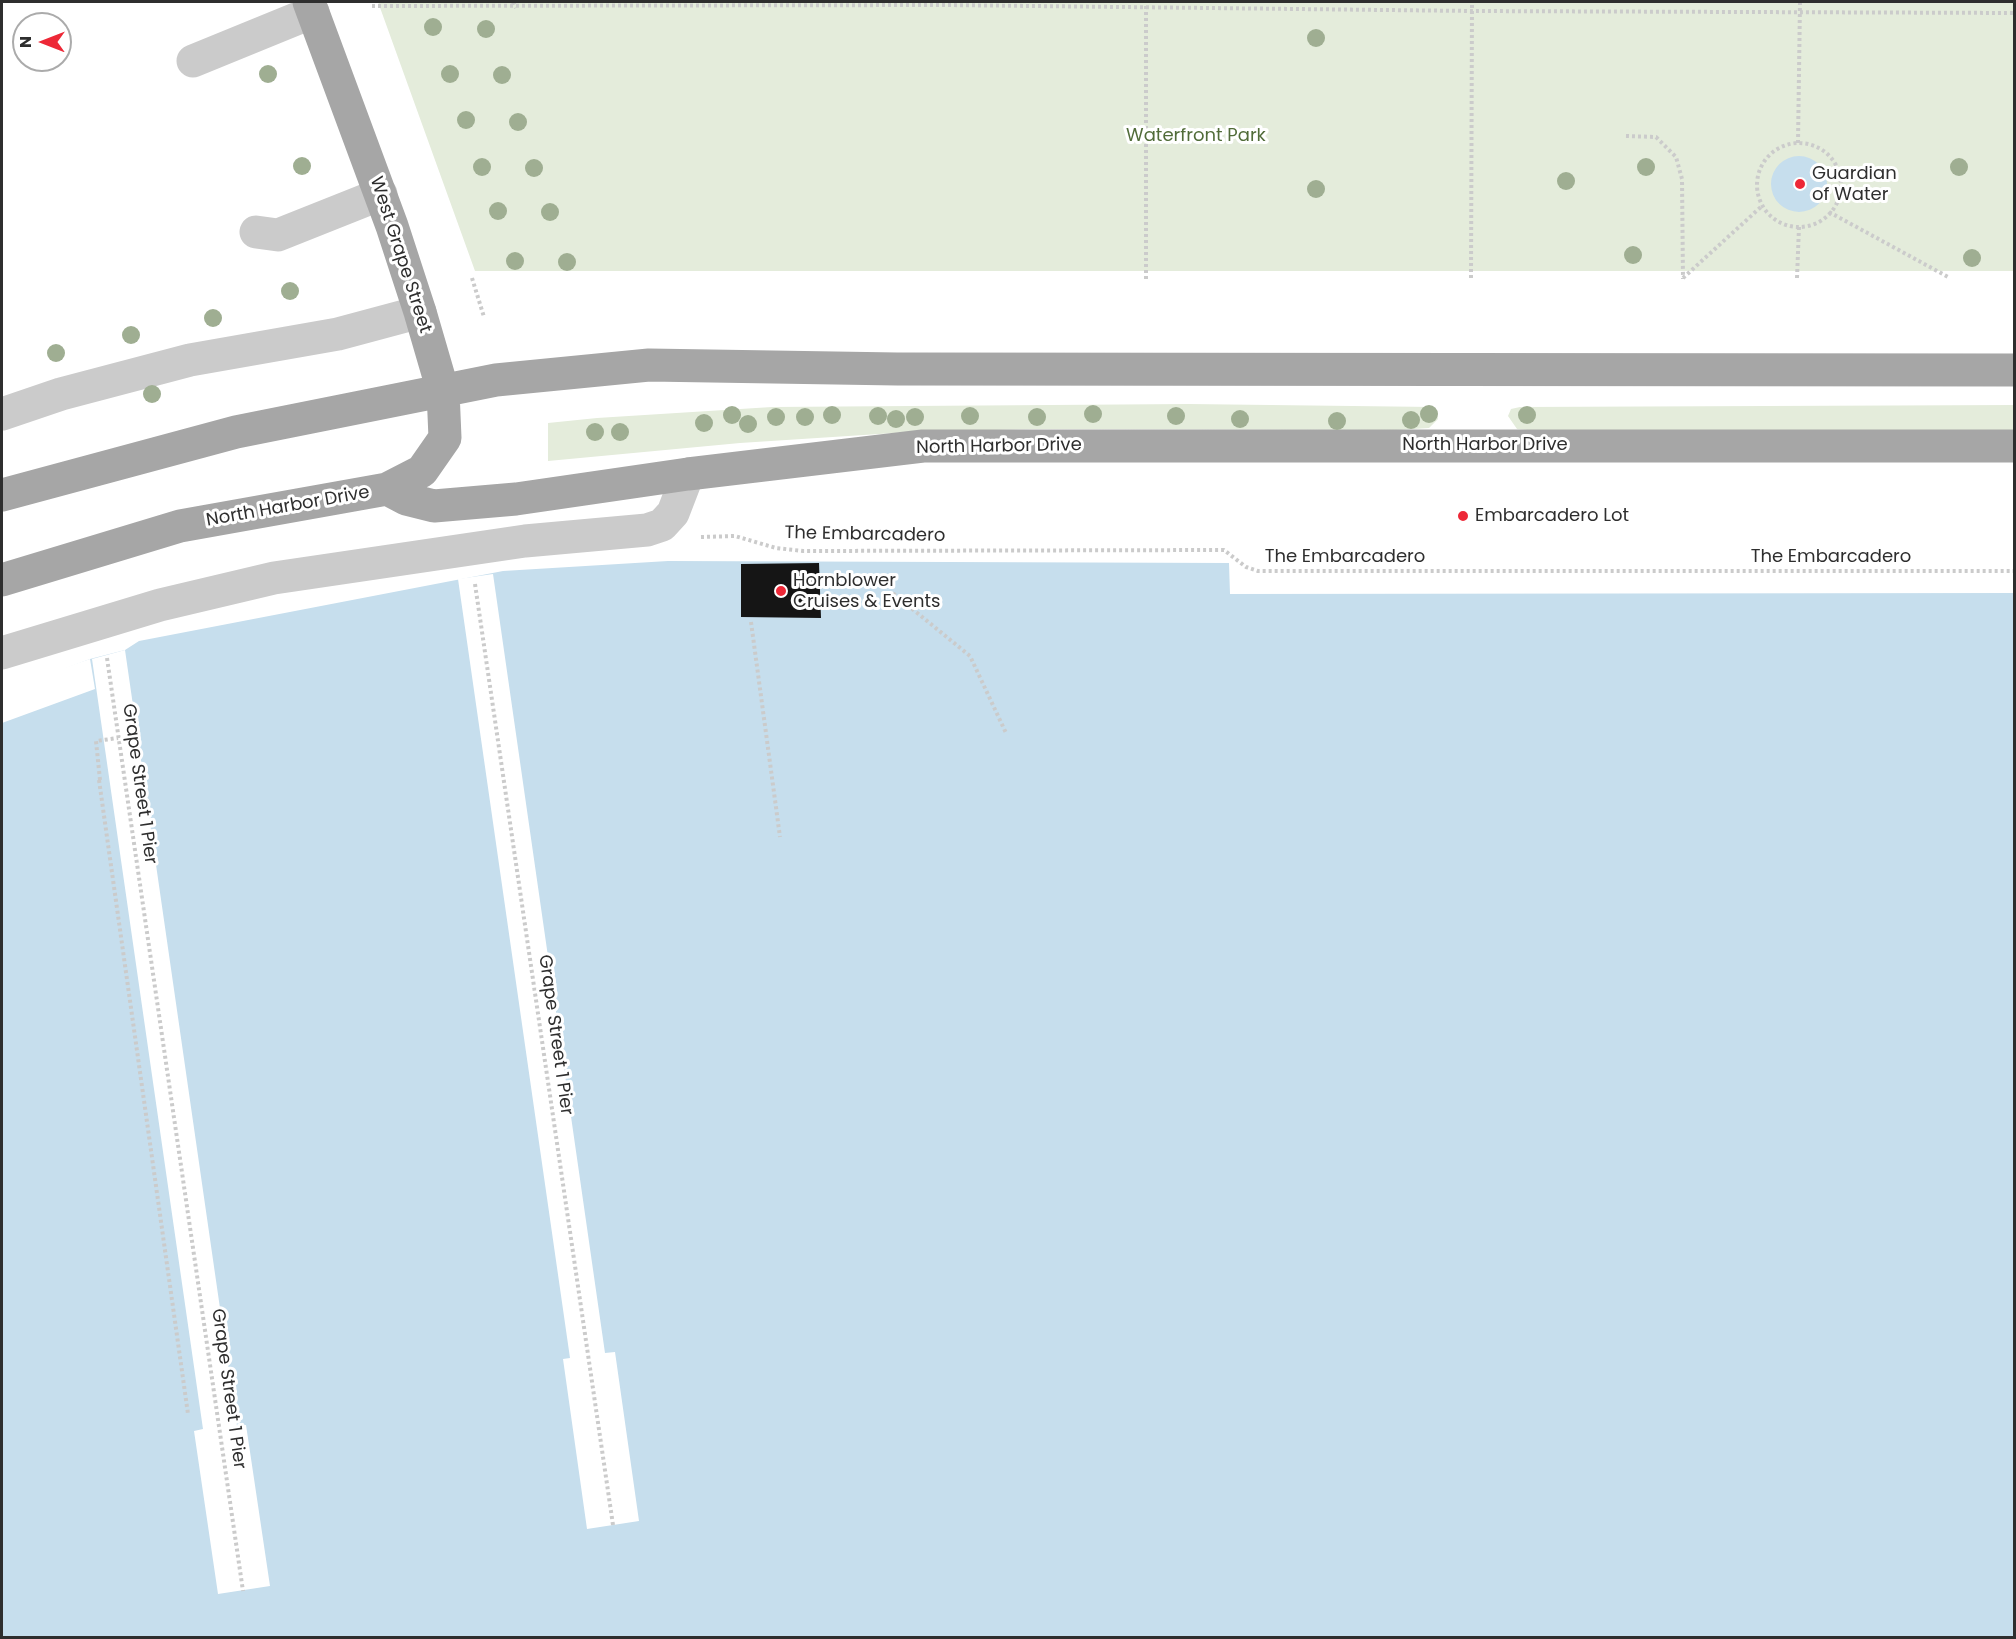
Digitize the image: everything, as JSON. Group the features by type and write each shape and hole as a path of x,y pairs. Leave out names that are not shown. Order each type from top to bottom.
{"main road":[{"name":"West Grape Street","path":"311,7 381,194 420,312 442,391 445,438 422,471 387,489"},
{"path":"2,495 237,432 496,380 649,366 897,369 2014,370"},
{"name":"North Harbor Drive","path":"2,580 180,526 387,489 406,499 434,506 516,499 688,474 923,446 2014,446"}],"street":[{"path":"193,60 311,7"},
{"path":"256,232 278,235 381,194"},
{"path":"2,414 61,394 190,360 338,334 420,312"},
{"path":"2,652 160,605 274,578 525,541 647,530 662,525 673,513 688,474"}],"path":[{"path":"513,2 516,8"},
{"path":"1470,278 1472,2"},
{"path":"1798,143 1800,2"},
{"path":"372,6 516,8 945,3 1146,4 1472,11 2014,13"},
{"path":"1146,4 1146,279"},
{"path":"1626,136 1656,137 1676,157 1682,179 1683,279 1762,206"},
{"path":"1798,143 1823,150 1833,160 1841,184 1839,198 1829,212 1812,225 1798,227 1784,225 1771,217 1762,206 1757,192 1757,178 1762,164 1771,153 1784,145 1798,143"},
{"path":"1829,212 1950,278"},
{"path":"1797,278 1798,227"},
{"path":"472,278 484,317"},
{"name":"The Embarcadero","path":"699,537 735,536 776,548 803,551 1224,550 1246,567 1258,571 2014,571"},
{"name":"Grape Street 1 Pier","path":"470,550 613,1525"},
{"path":"887,592 894,594 970,656 1006,733"},
{"path":"751,622 780,837"},
{"name":"Grape Street 1 Pier","path":"95,624 104,642 243,1591"},
{"path":"118,738 96,741 188,1414"},
{"path":"99,780 104,810"}],"green space":[{"name":"Waterfront Park","path":"378,2 2014,2 2014,271 475,271"},
{"path":"1189,404 1434,407 1438,419 1429,428 1398,430 1035,429 910,432 740,443 548,461 548,423 597,418 772,407"},
{"path":"2014,405 2014,430 1528,430 1517,429 1508,416 1511,409 1520,407"}],"water":[{"path":"1799,156 1810,158 1819,164 1825,173 1827,184 1825,195 1819,204 1810,210 1799,212 1788,210 1779,204 1773,195 1771,184 1773,173 1779,164 1788,158"},
{"path":"668,561 1229,563 1230,594 2014,593 2014,1637 2,1638 2,692 90,659 125,650 139,641 503,571"}],"pier":[{"path":"493,574 605,1353 615,1352 639,1521 587,1529 563,1359 570,1358 458,579"},
{"path":"125,650 237,1426 246,1425 270,1586 218,1594 194,1431 203,1429 92,659"},
{"path":"90,659 95,689 2,723 2,689"}],"building":[{"name":"Hornblower Cruises & Events","path":"819,563 821,618 741,617 741,564"}],"place":[{"name":"Guardian of Water","path":"1800,184"},
{"name":"Embarcadero Lot","path":"1463,516"},
{"name":"Hornblower Cruises & Events","path":"781,591"}]}
